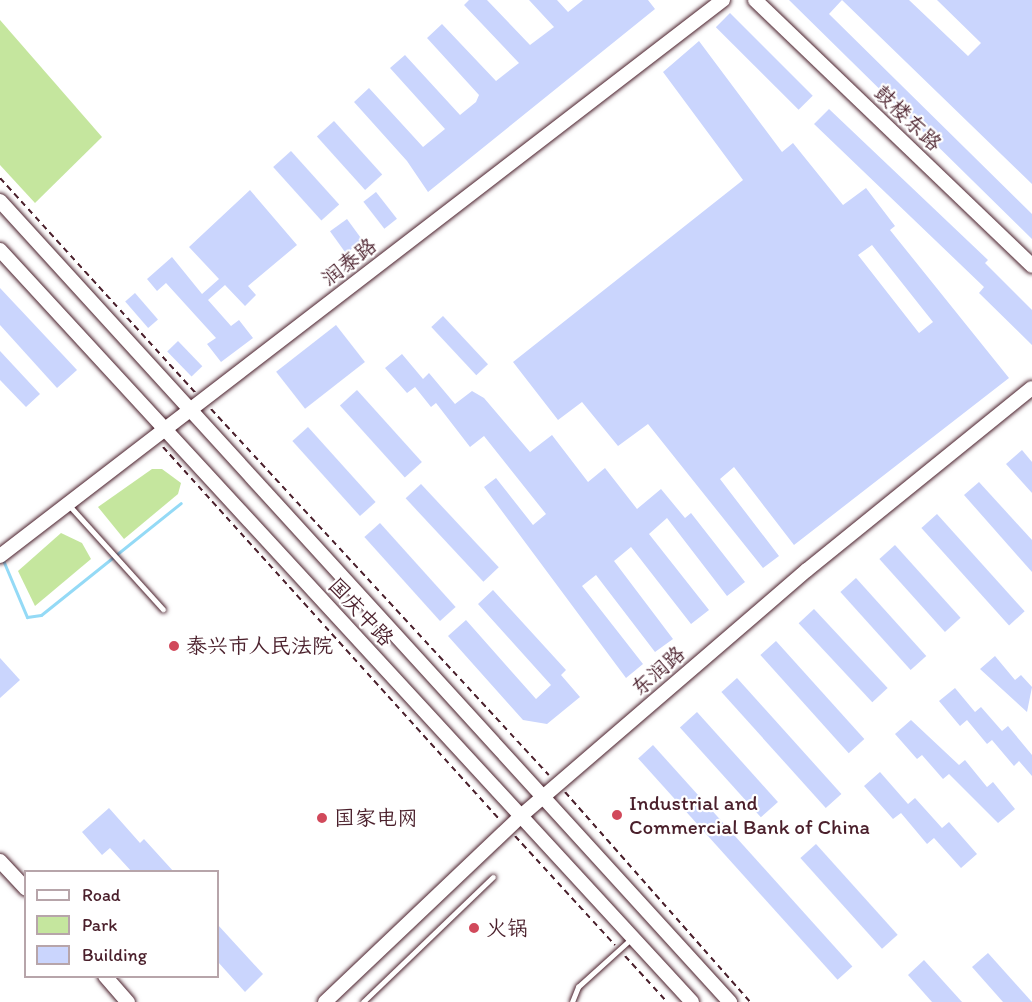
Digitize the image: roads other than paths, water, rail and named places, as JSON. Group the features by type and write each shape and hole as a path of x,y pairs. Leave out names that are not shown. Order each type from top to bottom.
{"street":[{"name":"润泰路","path":"0,556 157,432 193,411 723,0"},
{"name":"鼓楼东路","path":"756,0 1032,266"},
{"path":"0,201 730,1002"},
{"name":"国庆中路","path":"0,250 157,432 522,815 692,1002"},
{"name":"东润路","path":"325,1002 522,815 807,570 1032,388"},
{"path":"0,861 24,887"},
{"path":"107,978 128,1002"}],"lane":[{"path":"67,503 163,609"},
{"path":"363,1002 493,878"},
{"path":"572,1002 578,987 633,937"}],"waterway":[{"path":"3,560 27,617 41,615 181,503"}],"place":[{"name":"泰兴市人民法院","path":"174,646"},
{"name":"Industrial and Commercial Bank of China","path":"617,815"},
{"name":"国家电网","path":"322,818"},
{"name":"火锅","path":"474,928"}]}
